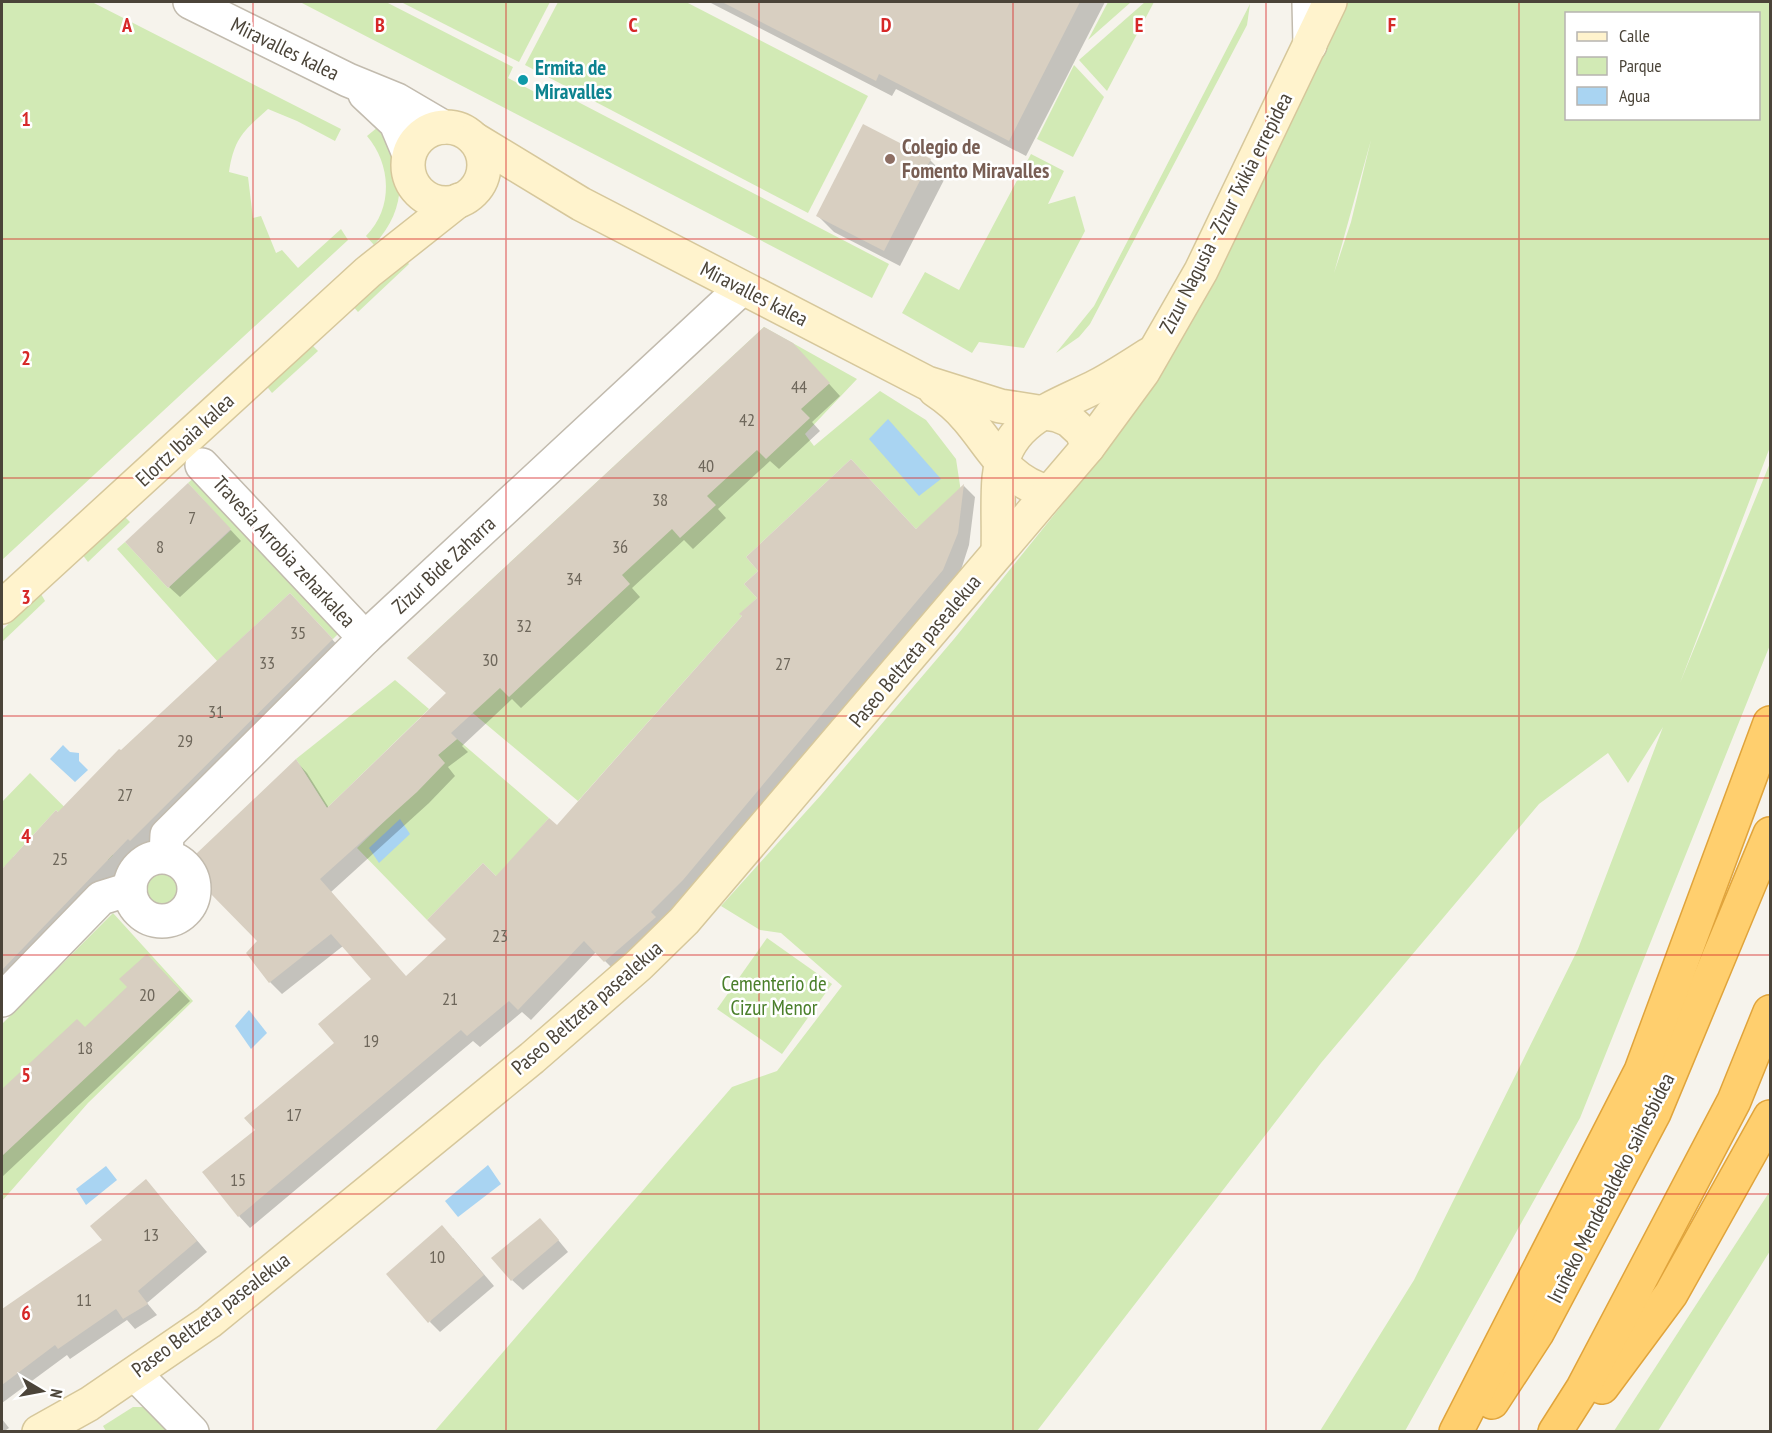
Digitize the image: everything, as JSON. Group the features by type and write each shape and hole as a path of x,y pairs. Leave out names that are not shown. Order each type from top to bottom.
{"highway":[{"path":"1456,1431 1641,1071 1770,723"},
{"name":"Iruñeko Mendebaldeko saihesbidea","path":"1473,1431 1537,1333 1654,1113 1770,834"},
{"path":"1555,1431 1583,1388 1734,1101 1770,1012"},
{"path":"1569,1431 1671,1294 1770,1117"}],"street":[{"path":"1309,2 1310,45"},
{"name":"Zizur Nagusia - Zizur Txikia errepidea","path":"1088,447 1155,351 1201,271 1330,2"},
{"name":"Miravalles kalea","path":"200,4 348,80 388,95 443,127"},
{"name":"Miravalles kalea","path":"348,80 379,104 396,123 410,166"},
{"path":"443,127 454,128 474,139 483,160 483,172 467,195 447,203 434,201 424,196 410,166 422,135 443,127"},
{"name":"Miravalles kalea","path":"474,139 581,204 927,383 1000,406 1069,420 1082,432 1088,447"},
{"name":"Elortz Ibaia kalea","path":"369,272 402,222 407,206 410,166"},
{"name":"Miravalles kalea","path":"467,195 506,184 581,204"},
{"name":"Elortz Ibaia kalea","path":"2,607 369,272 467,195"},
{"name":"Zizur Bide Zaharra","path":"166,856 167,835 365,639 742,288"},
{"path":"998,552 999,479 1002,464 1021,428 1040,413 1096,387 1155,351"},
{"name":"Miravalles kalea","path":"927,383 968,419 1002,464 1030,487 1048,492"},
{"path":"1048,492 1088,447"},
{"name":"Travesía Arrobia zeharkalea","path":"202,465 365,639"},
{"name":"Paseo Beltzeta pasealekua","path":"39,1431 135,1374 218,1315 532,1058 639,965 684,921 1048,492"},
{"path":"166,856 176,859 191,874 195,894 185,912 176,919 155,921 137,909 130,889 132,878 145,861 166,856"},
{"path":"2,1000 101,898 130,889"},
{"path":"135,1374 192,1431"}],"green space":[{"path":"2,2 92,2 341,129 335,141 268,109 241,136 234,151 229,172 248,177 253,218 261,216 276,253 282,250 298,268 341,229 348,240 2,560"},
{"path":"300,2 386,2 513,67 508,78 552,101 557,91 889,264 872,298"},
{"path":"401,2 550,2 519,62"},
{"path":"558,2 686,2 868,96 808,213 525,65"},
{"path":"1108,2 1131,2 1088,40"},
{"path":"1145,2 1154,2 1107,91 1079,60"},
{"path":"1348,2 1770,2 1770,447 1680,683 1770,463 1770,645 1580,1118 1405,1431 1320,1431 1414,1280 1578,949 1663,727 1628,783 1608,753 1539,804 1321,1063 1037,1431 434,1432 732,1087 777,1071 842,986 781,933 760,930 721,906 821,795 954,639 1087,474 1161,374","holes":["1371,140 1351,222 1334,273"]},
{"path":"1250,4 1247,25 1090,324 1079,337 1056,353 1094,306"},
{"path":"1074,65 1104,97 1073,157 1037,139"},
{"path":"378,127 394,157 400,187 393,216 374,245 366,236 375,225 381,212 386,186 381,160 367,136"},
{"path":"1031,154 1064,171 1048,204 1075,196 1085,231 1024,348 979,342 972,353 902,313 925,272 959,290"},
{"path":"403,257 409,264 358,312 352,305"},
{"path":"764,327 857,379 805,434 814,446 880,391 926,420 956,459 961,492 916,529 851,459 746,557 758,571 744,584 757,598 740,614 742,616 578,801 407,658"},
{"path":"310,343 318,351 272,393 265,384"},
{"path":"197,475 341,631 333,639 290,593 228,651 261,710 117,549 125,542 168,588 231,530 188,483"},
{"path":"124,516 130,522 88,562 82,554"},
{"path":"41,594 45,601 2,642 2,630"},
{"path":"395,680 429,709 327,808 296,759"},
{"path":"457,739 549,818 497,877 483,863 427,920 357,848 444,763 438,755"},
{"path":"30,773 113,855 108,860 56,810 13,857 56,914 5,866 2,869 2,802"},
{"path":"163,872 176,877 181,890 176,903 163,908 150,903 145,890 150,877"},
{"path":"113,913 193,1001 88,1103 2,1201 2,1024"},
{"name":"Cementerio de Cizur Menor","path":"767,938 832,984 782,1054 717,1009"},
{"path":"1770,1191 1770,1251 1658,1431 1614,1431"},
{"path":"133,1407 144,1407 176,1431 106,1431 103,1426"}],"water":[{"path":"888,419 941,479 919,496 869,439"},
{"path":"63,745 70,752 79,753 79,761 88,770 75,782 50,759"},
{"path":"400,819 410,834 379,863 369,848"},
{"path":"249,1010 267,1033 251,1049 235,1026"},
{"path":"488,1165 501,1184 458,1217 445,1201"},
{"path":"106,1166 117,1180 86,1205 76,1189"}],"building":[{"path":"722,2 1080,2 1009,141 879,74 876,81"},
{"path":"863,124 931,159 884,251 816,216"},
{"path":"764,327 793,343 830,383 801,409 810,418 766,459 757,450 707,496 716,505 680,538 672,529 622,575 630,584 509,697 500,688 451,733 457,739 438,755 445,763 417,792 320,879 406,976 446,939 427,920 483,863 496,876 549,818 557,825 742,616 739,614 757,598 744,584 758,571 746,557 851,459 916,529 964,484 958,533 943,570 683,880 651,912 656,917 604,962 584,941 518,1010 509,1001 467,1036 461,1030 238,1217 202,1172 255,1130 244,1118 334,1043 318,1024 371,979 331,934 269,983 246,953 257,941 207,890 205,875 196,854 296,759 327,808 446,693 407,658"},
{"path":"188,483 231,529 168,588 125,542"},
{"path":"290,593 333,639 130,841 128,839 2,970 2,869 56,810 58,812 119,749 121,750"},
{"path":"147,954 180,990 2,1156 2,1089 77,1019 85,1027 127,987 119,979"},
{"path":"146,1179 197,1241 138,1291 148,1304 123,1319 116,1309 58,1349 55,1345 2,1385 2,1309 102,1240 90,1226"},
{"path":"540,1218 559,1240 511,1281 491,1258"},
{"path":"442,1225 484,1275 428,1323 386,1274"}],"place":[{"name":"Ermita de Miravalles","path":"523,80"},
{"name":"Colegio de Fomento Miravalles","path":"890,159"}]}
